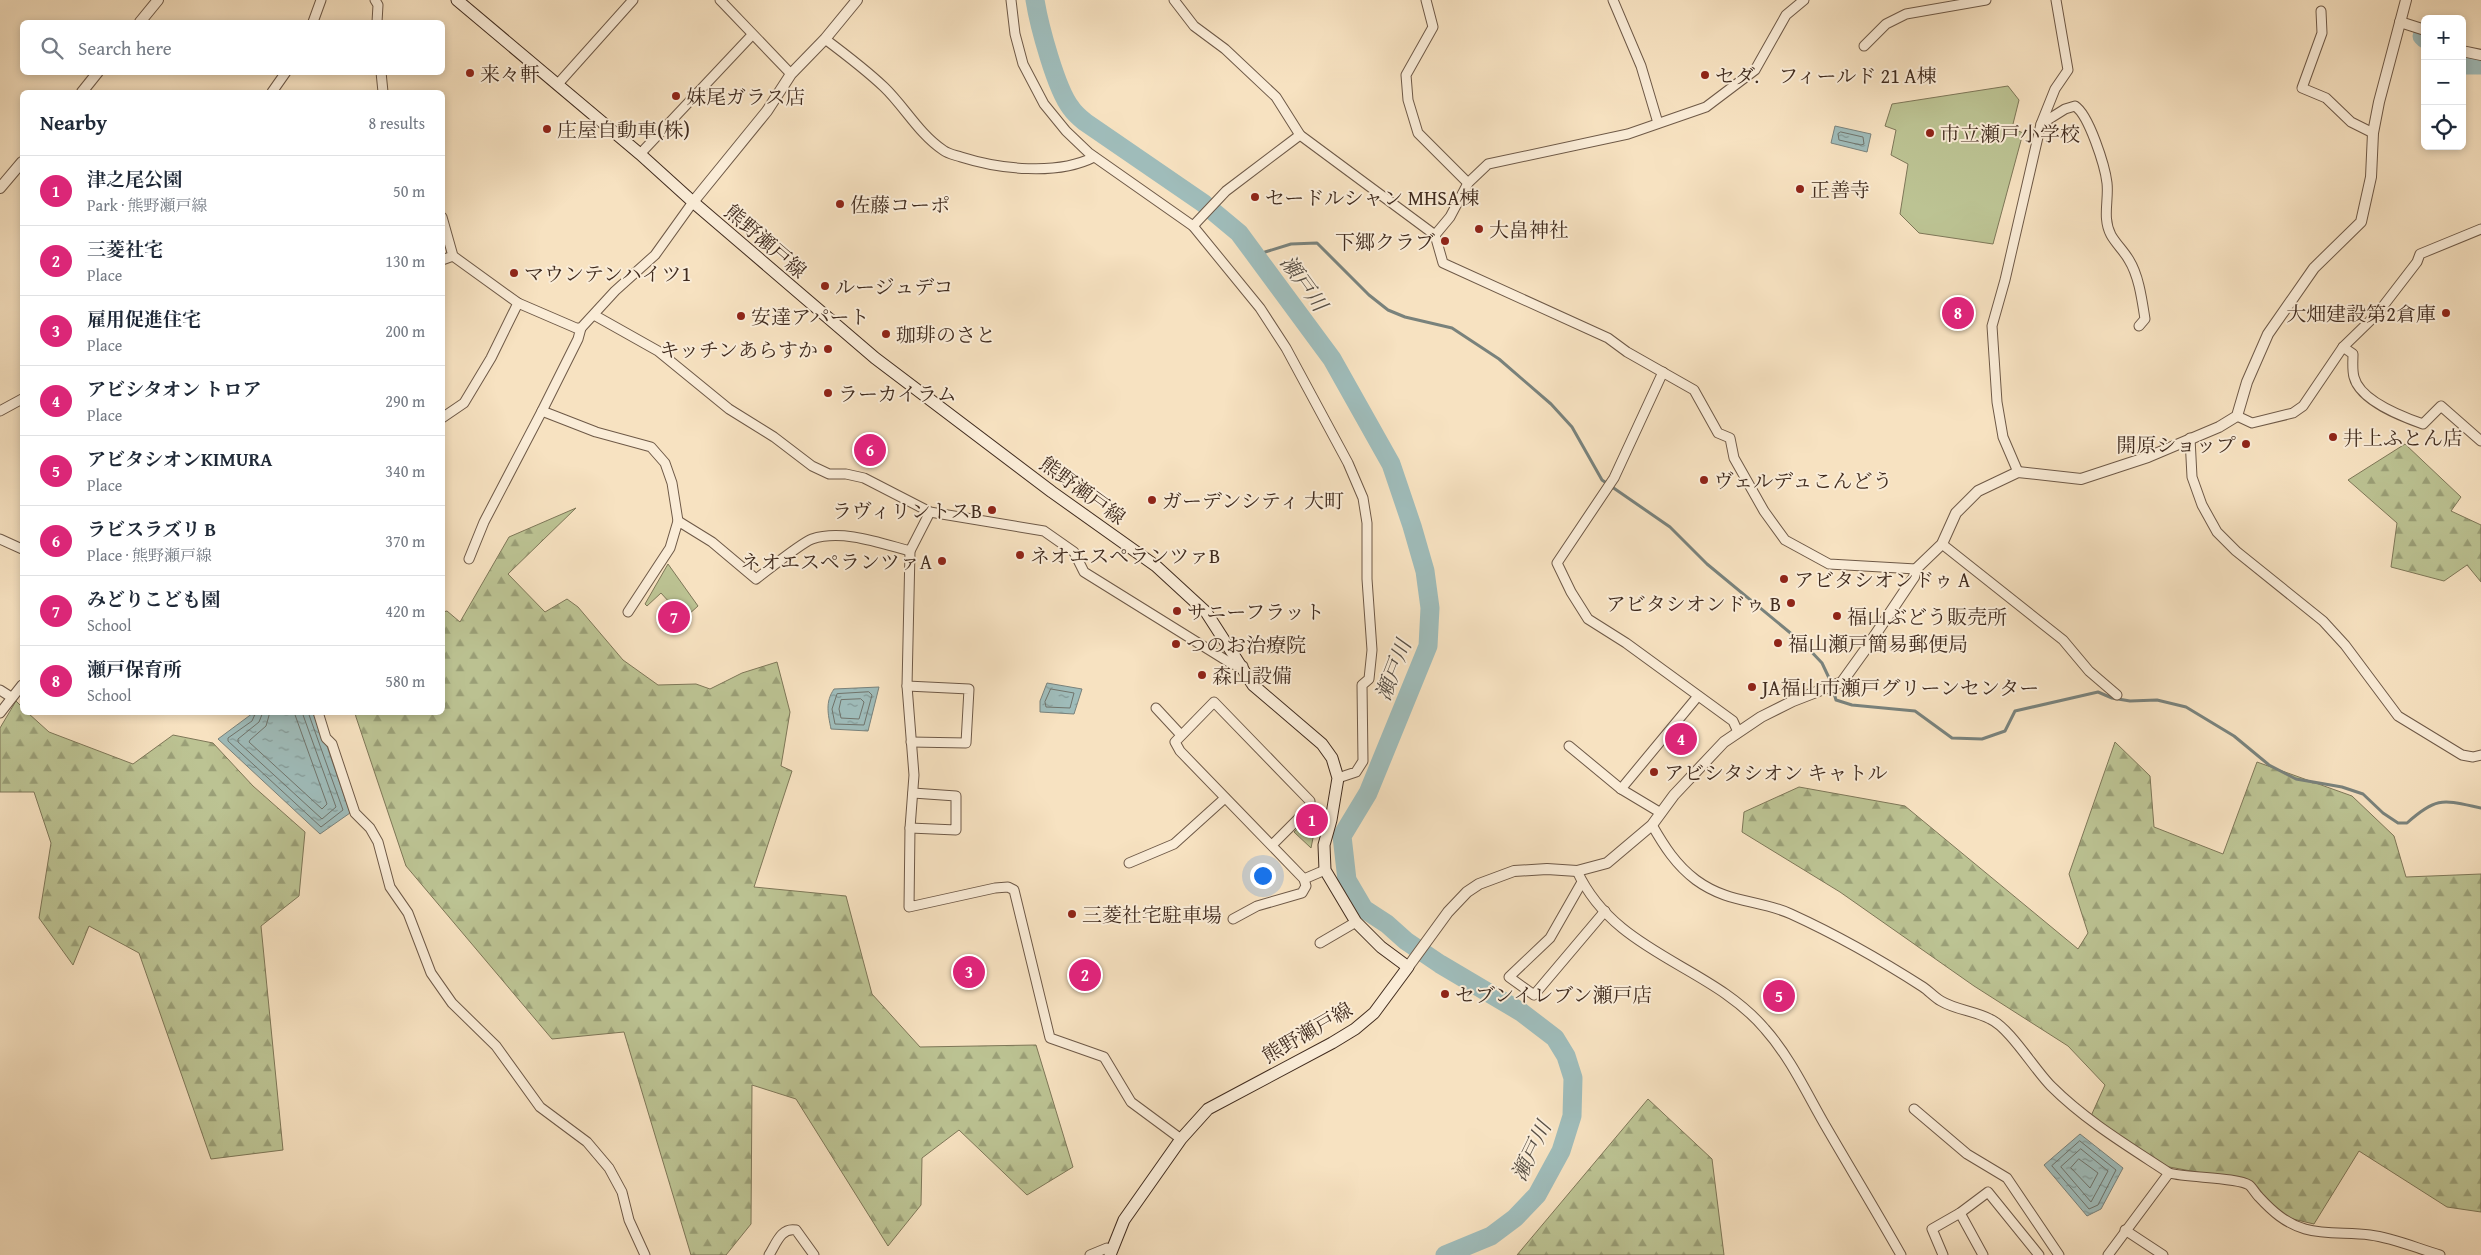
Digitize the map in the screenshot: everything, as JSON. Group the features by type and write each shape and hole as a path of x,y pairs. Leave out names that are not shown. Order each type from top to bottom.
{"main road":[{"name":"熊野瀬戸線","path":"457,0 640,154 693,202 875,358 1052,492 1156,566 1182,588 1206,612 1259,690 1322,744 1332,758 1338,778 1331,820 1324,845 1325,870 1356,922 1381,947 1410,963 1374,1013 1355,1029 1332,1044 1208,1109 1181,1139 1124,1220 1110,1252"}],"street":[{"path":"142,20 158,0"},
{"path":"314,20 321,0"},
{"path":"375,0 378,5 377,20"},
{"path":"557,85 633,0"},
{"path":"720,0 791,74"},
{"path":"469,560 484,522 578,339 581,328 615,291 655,255 693,202 767,111 791,74 825,39 857,0"},
{"path":"1011,0 1015,34 1023,64 1044,104 1066,131 1094,157 1194,225 1260,308 1286,348 1348,462 1363,498 1367,523 1367,579 1372,650 1369,679 1362,685 1363,761 1356,772 1338,778"},
{"path":"1174,0 1194,26 1225,49 1276,96 1300,135 1435,235 1443,263 1608,338 1628,352 1694,390 1718,433 1730,438 1734,458 1764,511 1785,540 1829,564 1916,569"},
{"path":"1426,0 1433,27 1406,75 1408,100 1418,133 1468,182"},
{"path":"1613,0 1641,66 1658,123"},
{"path":"1435,235 1450,217 1468,182 1488,164 1628,134 1706,107 1755,70 1786,15 1804,0"},
{"path":"1864,46 1886,24 1906,14 1986,0"},
{"path":"2018,472 2001,428 1995,378 1992,326 2006,280 2041,124 2055,89 2068,70 2056,0"},
{"path":"1410,963 1456,903 1479,884 1514,871 1547,869 1577,871 1607,863 1652,825 1686,782 1724,742 1793,701 1842,682 1914,577 1916,569 1942,544 1956,513 1978,491 2018,472 2081,479 2148,457 2219,427 2237,416 2247,382 2268,334 2314,268 2361,222 2371,177 2373,132 2406,0"},
{"path":"2321,12 2322,32 2302,88 2326,98 2351,122 2373,132"},
{"path":"2400,22 2421,29"},
{"path":"640,154 752,35"},
{"path":"825,39 866,69 884,87 910,119 944,151 989,165 1008,167 1041,168 1080,164 1094,157"},
{"path":"2466,52 2481,56"},
{"path":"84,90 96,75"},
{"path":"273,90 284,75"},
{"path":"381,75 383,90"},
{"path":"2041,124 2065,109 2075,106 2081,110 2089,125 2107,182 2106,217 2111,235 2130,260 2137,282 2145,318 2139,326"},
{"path":"1194,225 1223,194 1300,135"},
{"path":"0,188 20,164"},
{"path":"445,228 453,256 518,303 576,328 581,328"},
{"path":"2237,416 2252,423 2293,413 2303,406 2344,347 2377,314 2420,254 2481,229"},
{"path":"445,259 453,256"},
{"path":"445,416 464,404 491,358 518,303"},
{"path":"594,315 658,351 729,409 774,437 812,466 829,474 846,474 864,478 930,512 1044,531 1074,552 1084,572 1232,664 1243,666"},
{"path":"2344,347 2353,354 2354,379 2367,395 2384,409 2423,424 2441,406 2481,441"},
{"path":"1663,372 1614,478 1557,563 1588,619 1626,643 1733,721 1738,732"},
{"path":"0,411 20,400"},
{"path":"542,411 596,432 651,447 665,463 672,484 678,521 670,548 628,612"},
{"path":"2190,438 2192,477 2202,505 2217,532 2236,551 2323,621 2345,645 2398,716 2462,755 2473,757 2481,755"},
{"path":"930,512 910,551 907,686 914,776 910,828 909,907 995,888 1008,887 1014,890 1050,1038 1104,1057 1132,1102 1181,1139"},
{"path":"678,521 712,542 756,579 811,539 822,537 841,535 910,551"},
{"path":"0,539 20,548"},
{"path":"1942,544 2063,640 2089,671 2117,695"},
{"path":"907,686 969,689 966,743 911,742"},
{"path":"0,713 20,687"},
{"path":"0,690 11,697"},
{"path":"1621,789 1698,696"},
{"path":"1233,919 1257,906 1302,893 1306,886 1304,878 1180,751 1175,742 1214,702 1310,801 1310,807 1272,845"},
{"path":"1156,708 1181,734"},
{"path":"319,715 326,738 332,744 356,813 370,828 378,842 390,887 408,914 431,973 452,1003 496,1046 540,1107 587,1142 609,1168 622,1192 629,1220 645,1255"},
{"path":"1569,746 1621,789 1661,813"},
{"path":"910,828 956,830 956,796 913,793"},
{"path":"1129,863 1174,844 1225,798"},
{"path":"1652,825 1668,853 1695,880 1716,893 1741,902 1769,906 1840,936 1925,988 1941,1002 1992,1019 2005,1031 2050,1086 2079,1111 2170,1173 2186,1177 2226,1179 2248,1184 2277,1216 2311,1231 2372,1235 2397,1240 2440,1255"},
{"path":"1304,878 1325,870"},
{"path":"1577,871 1582,882 1605,911 1636,940 1724,991 1765,1028 1788,1060 1901,1255"},
{"path":"1582,882 1550,938 1509,977 1534,995 1605,911"},
{"path":"1320,943 1356,922"},
{"path":"1914,1109 1967,1154 2007,1178 2059,1255"},
{"path":"2108,1255 2170,1173"},
{"path":"1943,1255 1932,1229 1960,1213 1988,1192 2039,1255"},
{"path":"1960,1213 1983,1255"},
{"path":"769,1255 782,1232 790,1229 796,1230 814,1255"},
{"path":"2126,1230 2163,1255"},
{"path":"1090,1255 1107,1248 1110,1252"}],"green space":[{"path":"2008,86 2019,100 2012,128 2023,133 1993,244 1919,233 1900,214 1908,164 1891,155 1896,130 1885,126 1892,104"},
{"path":"2405,444 2461,497 2451,511 2481,525 2481,582 2467,565 2444,581 2391,567 2397,523 2348,480"},
{"path":"576,508 508,574 545,612 567,599 578,607 623,660 658,685 696,684 710,689 742,673 777,662 790,712 781,766 792,771 754,887 846,896 872,994 920,1047 1036,1045 1073,1167 1027,1195 959,1130 922,1158 921,1205 888,1246 796,1099 752,1085 751,1224 726,1255 691,1255 624,1032 552,1039 406,866 356,715 445,715 445,612 447,611 460,622 509,537"},
{"path":"668,564 698,606 677,625 664,610 670,603 661,593 647,606 645,604"},
{"path":"16,701 20,705 20,715 30,715 49,732 133,764 173,735 213,743 253,786 305,832 299,896 261,926 283,1150 211,1159 139,953 89,926 73,965 39,918 51,843 34,792 0,792 0,728"},
{"path":"2115,742 2150,776 2154,827 2223,854 2257,762 2352,796 2394,836 2406,877 2481,874 2481,1212 2447,1207 2359,1151 2314,1224 2280,1216 2240,1180 2153,1164 2091,1116 2105,1085 2068,1046 1974,986 1840,892 1742,832 1744,812 1799,787 1905,806 2078,949 2088,933 2069,874"},
{"path":"1319,808 1311,848 1294,832"},
{"path":"1648,1099 1712,1159 1724,1255 1517,1255"}],"water":[{"path":"1835,126 1871,134 1867,152 1831,143"},
{"path":"1047,683 1082,689 1074,714 1040,712 1040,701"},
{"path":"879,687 868,731 831,729 828,703 834,689"},
{"path":"250,715 314,715 327,746 350,813 320,834 218,739"},
{"path":"2080,1134 2123,1168 2101,1209 2087,1216 2044,1165"}],"waterway":[{"name":"瀬戸川","path":"1035,0 1044,40 1065,99 1085,122 1203,203 1239,233 1332,359 1391,464 1412,526 1425,571 1430,608 1428,646 1368,793 1342,836 1347,880 1364,909 1387,924 1406,941 1440,964 1521,1012 1555,1038 1566,1056 1573,1078 1572,1116 1561,1151 1537,1195 1515,1218 1491,1236 1445,1255"},
{"path":"2466,65 2481,65"},
{"path":"1262,264 1265,252 1291,244 1317,243 1369,295 1388,310 1405,317 1452,328 1499,359 1551,404 1572,427 1602,480 1670,527 1707,564 1805,645 1822,663 1836,700 1852,705 1915,711 1952,738 1982,739 2005,731 2015,711 2098,692 2112,698 2130,701 2157,700 2186,707 2234,736 2269,765 2296,779 2342,787 2363,794 2383,813 2398,823 2407,823 2426,808 2441,802 2458,803 2481,808"}],"place":[{"name":"来々軒","path":"470,73"},
{"name":"セダ． フィールド 21 A棟","path":"1705,75"},
{"name":"妹尾ガラス店","path":"676,96"},
{"name":"庄屋自動車(株)","path":"547,129"},
{"name":"市立瀬戸小学校","path":"1930,133"},
{"name":"正善寺","path":"1800,189"},
{"name":"セードルシャン MHSA棟","path":"1255,197"},
{"name":"佐藤コーポ","path":"840,204"},
{"name":"大畠神社","path":"1479,229"},
{"name":"下郷クラブ","path":"1445,241"},
{"name":"マウンテンハイツ1","path":"514,273"},
{"name":"ルージュデコ","path":"825,286"},
{"name":"瀬戸保育所","path":"1958,313"},
{"name":"大畑建設第2倉庫","path":"2446,313"},
{"name":"安達アパート","path":"741,316"},
{"name":"珈琲のさと","path":"886,334"},
{"name":"キッチンあらすか","path":"828,349"},
{"name":"ラーカイラム","path":"828,393"},
{"name":"井上ふとん店","path":"2333,437"},
{"name":"開原ショップ","path":"2246,444"},
{"name":"ラビスラズリ B","path":"870,450"},
{"name":"ヴェルデュこんどう","path":"1704,480"},
{"name":"ガーデンシティ 大町","path":"1152,500"},
{"name":"ラヴィリントスB","path":"992,510"},
{"name":"ネオエスペランツァB","path":"1020,555"},
{"name":"ネオエスペランツァA","path":"942,561"},
{"name":"アビタシオンドゥ A","path":"1784,579"},
{"name":"アビタシオンドゥ B","path":"1791,603"},
{"name":"サニーフラット","path":"1177,611"},
{"name":"福山ぶどう販売所","path":"1837,616"},
{"name":"みどりこども園","path":"674,617"},
{"name":"福山瀬戸簡易郵便局","path":"1778,643"},
{"name":"つのお治療院","path":"1176,644"},
{"name":"森山設備","path":"1202,675"},
{"name":"JA福山市瀬戸グリーンセンター","path":"1752,687"},
{"name":"アビシタオン トロア","path":"1681,739"},
{"name":"アビシタシオン キャトル","path":"1654,772"},
{"name":"津之尾公園","path":"1312,820"},
{"name":"三菱社宅駐車場","path":"1072,914"},
{"name":"雇用促進住宅","path":"969,972"},
{"name":"三菱社宅","path":"1085,975"},
{"name":"セブンイレブン瀬戸店","path":"1445,994"},
{"name":"アビタシオンKIMURA","path":"1779,996"}]}
